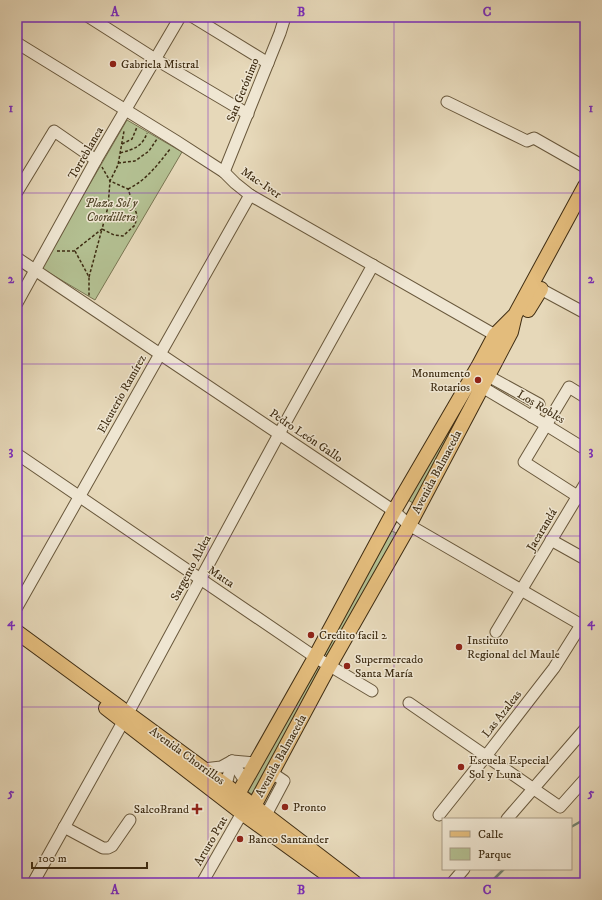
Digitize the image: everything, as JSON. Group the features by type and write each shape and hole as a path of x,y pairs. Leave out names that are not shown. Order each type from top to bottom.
{"main road":[{"name":"Avenida Balmaceda","path":"248,809 272,773 409,525 511,332 514,320 536,287 585,186"},
{"name":"Avenida Balmaceda","path":"232,790 245,781 315,657 394,511 495,335 503,327 514,320"},
{"name":"Avenida Chorrillos","path":"17,632 248,809 339,883"},
{"name":"Avenida Chorrillos","path":"17,643 204,769 232,790 248,809 266,815 355,883"},
{"path":"255,763 272,773"}],"street":[{"path":"89,17 155,59 248,114"},
{"name":"Torreblanca","path":"17,303 96,160 180,17"},
{"path":"193,17 268,63"},
{"name":"San Gerónimo","path":"224,172 280,33 285,17"},
{"name":"Mac-Iver","path":"17,43 126,109 224,172 250,195 495,335"},
{"path":"447,102 527,141 534,138 585,167"},
{"path":"17,192 54,131 96,160"},
{"name":"Eleuterio Ramírez","path":"17,607 250,195"},
{"name":"Pedro León Gallo","path":"17,258 394,511 409,525 583,626"},
{"name":"Sargento Aldea","path":"33,883 126,717 278,434 373,265"},
{"path":"536,287 585,313"},
{"name":"Los Robles","path":"485,382 532,417 585,449"},
{"path":"581,499 524,462 569,388 585,397"},
{"name":"Matta","path":"17,454 315,657 372,691"},
{"name":"Jacarandá","path":"496,632 551,540 581,499 585,484"},
{"path":"551,540 585,559"},
{"name":"Las Azaleas","path":"439,815 554,668 583,626"},
{"path":"409,703 560,807 585,779"},
{"path":"508,818 585,729"},
{"path":"204,769 221,767 232,761 255,763"},
{"path":"232,761 245,781"},
{"path":"232,761 232,790"},
{"path":"266,815 284,781 272,773"},
{"name":"Arturo Prat","path":"202,883 248,809"},
{"path":"64,827 103,848 108,848 112,846 130,820"},
{"path":"452,883 463,870"}],"path":[{"path":"93,309 88,300 89,277 108,207 110,182 118,163 125,127"},
{"path":"122,144 132,139 137,127"},
{"path":"120,153 134,149 145,141 149,128"},
{"path":"118,163 135,161 149,151 160,135"},
{"path":"96,160 110,182 128,189 137,185 151,173 164,157"},
{"path":"102,229 114,235 123,236 135,225 137,215 128,189"},
{"path":"58,251 74,251 102,229"},
{"path":"74,251 89,277"}],"green space":[{"name":"Plaza Sol y Coordillera","path":"127,120 182,152 95,300 41,268"},
{"path":"478,370 486,376 416,505 405,498"},
{"path":"388,529 398,534 331,657 322,653"},
{"path":"315,667 323,672 255,796 245,790"}],"waterway":[{"path":"572,826 585,819"},
{"path":"490,883 503,870"}],"place":[{"name":"Gabriela Mistral","path":"113,64"},
{"name":"Monumento Rotarios","path":"478,380"},
{"name":"Credito facil 2","path":"311,635"},
{"name":"Instituto Regional del Maule","path":"459,647"},
{"name":"Supermercado Santa María","path":"347,666"},
{"name":"Escuela Especial Sol y Luna","path":"461,767"},
{"name":"Pronto","path":"285,807"},
{"name":"SalcoBrand","path":"197,809"},
{"name":"Banco Santander","path":"240,839"}]}
